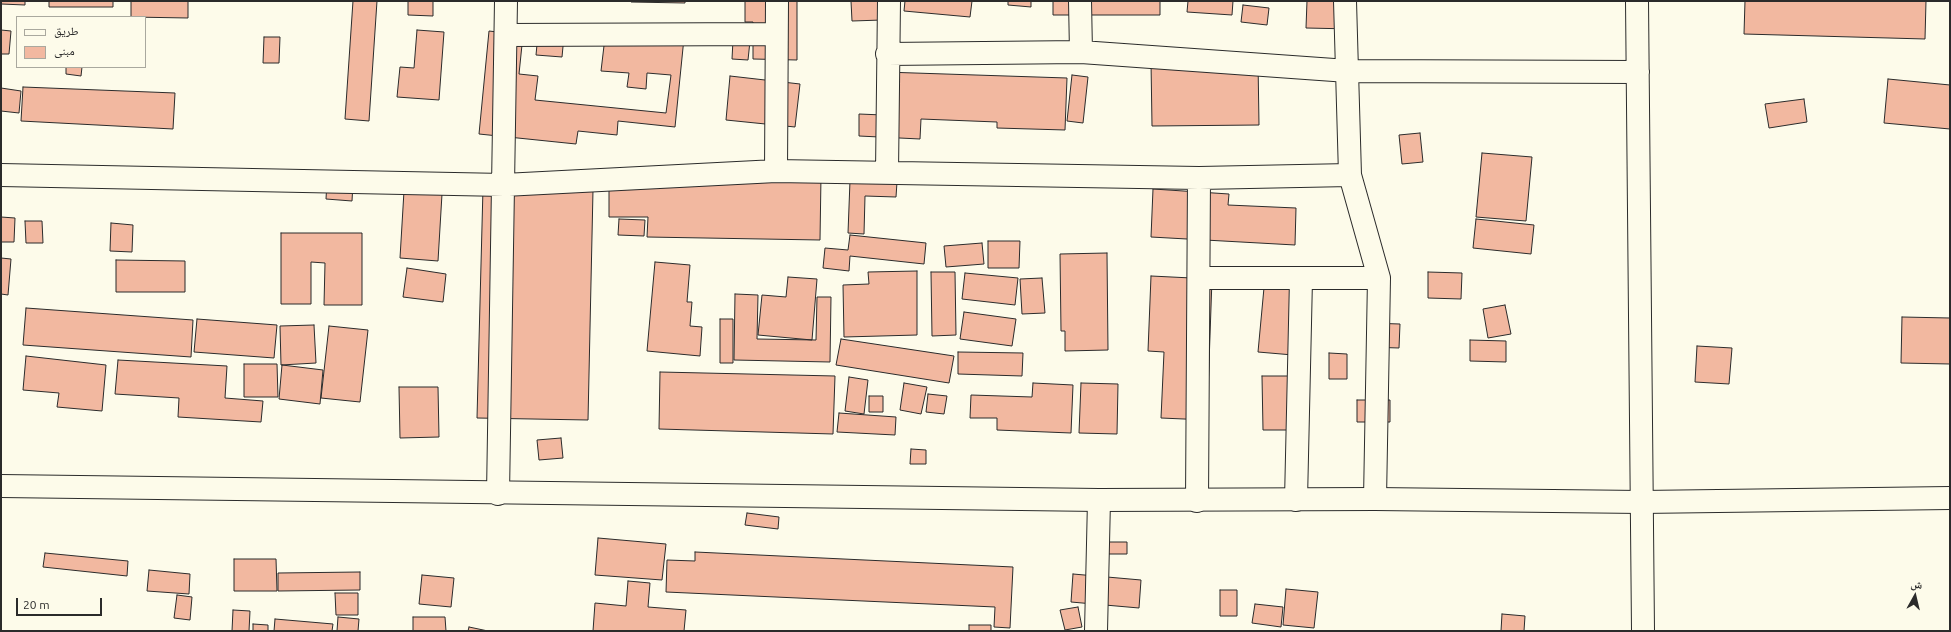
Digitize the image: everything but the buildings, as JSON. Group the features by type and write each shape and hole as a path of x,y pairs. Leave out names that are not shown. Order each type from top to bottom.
{"street":[{"path":"498,494 506,1"},
{"path":"776,171 777,1"},
{"path":"887,172 888,1"},
{"path":"1080,1 1081,52"},
{"path":"1345,1 1350,175 1379,278 1375,499"},
{"path":"1637,1 1643,631"},
{"path":"506,35 776,34"},
{"path":"887,54 1081,52 1348,71 1638,72"},
{"path":"1,175 504,185 776,171 1199,178 1350,175"},
{"path":"1197,501 1199,178"},
{"path":"1199,278 1379,278"},
{"path":"1296,500 1301,279"},
{"path":"1,486 498,494 1197,501 1375,499 1641,502 1950,498"},
{"path":"1096,631 1099,500"}]}
